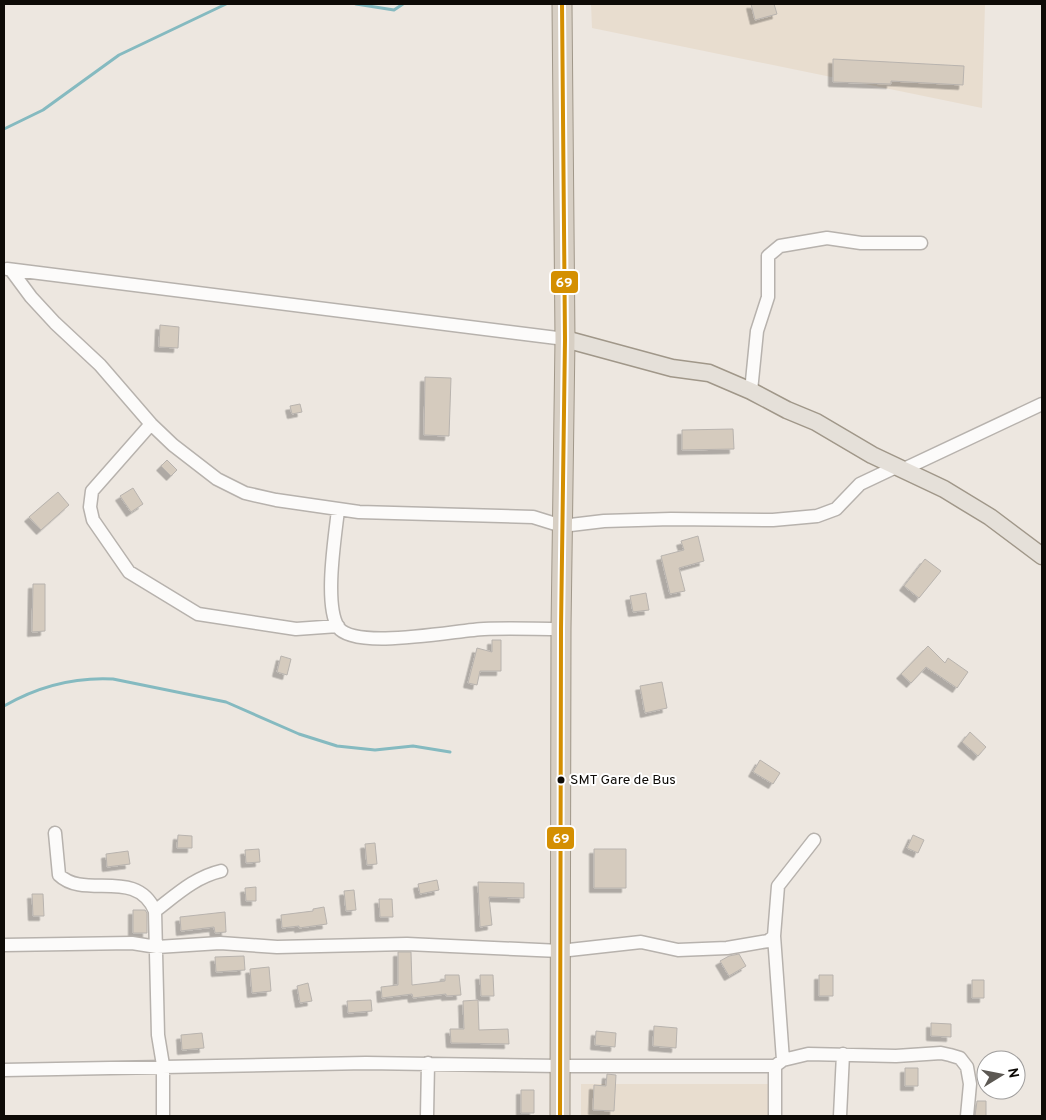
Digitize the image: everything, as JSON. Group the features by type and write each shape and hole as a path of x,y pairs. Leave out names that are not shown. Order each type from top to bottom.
{"highway":[{"path":"560,1116 560,629 565,339 562,4"}],"main road":[{"path":"565,339 672,368 709,373 751,391 787,410 816,422 872,455 969,503 1042,556"}],"street":[{"path":"751,391 757,331 768,297 768,256 771,251 798,242 828,238 862,243 921,243"},
{"path":"8,269 565,339"},
{"path":"8,269 31,297 100,365 151,424 195,464 218,479 245,492 286,502 338,510 533,517 562,526 604,521 655,519 773,520 817,516 836,509 860,484 901,468 1042,404"},
{"path":"151,424 92,491 90,507 93,520 129,572 198,614 296,629 338,626"},
{"path":"338,510 332,601 338,626 348,635 408,638 483,629 560,629"},
{"path":"55,833 59,875 66,882 73,884 106,884 138,891 150,899 155,911 158,1035 163,1065 163,1116"},
{"path":"775,1116 779,1063 774,936 778,886 814,840"},
{"path":"155,911 194,881 205,875 221,871"},
{"path":"4,945 132,943 157,947 220,943 277,947 407,944 560,951 641,942 678,950 727,948 768,941 774,936"},
{"path":"4,1070 163,1065 428,1063 560,1066 779,1063 808,1054 896,1056 941,1053 960,1058 965,1062 969,1076 967,1116"},
{"path":"840,1116 843,1054"},
{"path":"427,1116 428,1063"}],"shaded area":[{"path":"591,4 985,4 982,108 592,28"},
{"path":"581,1084 768,1084 768,1116 581,1116"}],"building":[{"path":"751,4 774,4 777,14 755,20"},
{"path":"833,59 964,66 963,85 891,81 891,84 833,82"},
{"path":"160,325 179,327 178,348 159,347"},
{"path":"425,377 451,378 449,436 424,435"},
{"path":"300,404 302,412 292,414 290,406"},
{"path":"733,429 734,449 682,450 682,430"},
{"path":"167,460 177,470 171,476 161,466"},
{"path":"133,488 143,504 131,512 120,496"},
{"path":"58,492 69,505 41,530 29,517"},
{"path":"698,536 704,561 679,568 685,591 670,594 661,556 684,550 681,541"},
{"path":"925,559 941,571 919,598 904,586"},
{"path":"33,584 45,584 45,631 32,632"},
{"path":"646,593 649,610 633,612 630,596"},
{"path":"492,640 501,640 501,671 480,671 477,685 468,683 477,648 492,652"},
{"path":"928,646 945,663 948,658 968,672 957,688 926,667 911,683 901,674"},
{"path":"281,656 291,659 287,675 277,672"},
{"path":"662,682 667,708 645,713 640,686"},
{"path":"970,732 986,747 978,756 962,742"},
{"path":"760,760 780,773 773,784 753,772"},
{"path":"178,835 192,836 192,848 177,848"},
{"path":"913,835 924,840 918,853 907,848"},
{"path":"375,843 377,864 367,865 365,844"},
{"path":"259,849 260,862 246,863 245,850"},
{"path":"594,849 626,849 626,888 594,888"},
{"path":"128,851 130,864 107,867 106,854"},
{"path":"437,880 439,890 420,894 418,884"},
{"path":"478,882 524,883 524,898 489,897 492,925 480,927"},
{"path":"256,887 256,901 246,901 245,888"},
{"path":"354,890 356,910 346,911 344,891"},
{"path":"32,894 43,894 44,916 33,916"},
{"path":"379,899 392,899 393,917 380,917"},
{"path":"324,907 327,924 299,928 299,926 282,928 281,915 313,911 313,909"},
{"path":"133,910 145,910 147,913 147,933 133,933"},
{"path":"225,912 226,932 215,933 214,927 181,931 180,917"},
{"path":"398,952 411,952 412,985 445,981 445,975 459,975 461,995 446,996 446,994 413,998 412,994 382,998 381,987 398,985"},
{"path":"739,954 746,966 729,976 720,961 729,956"},
{"path":"244,956 245,970 216,972 215,957"},
{"path":"269,967 271,991 252,993 250,969"},
{"path":"480,975 493,975 494,996 481,996"},
{"path":"819,975 833,975 833,996 819,996"},
{"path":"972,980 984,980 984,998 972,998"},
{"path":"308,983 312,1001 300,1003 297,986"},
{"path":"371,1000 372,1011 348,1013 347,1001"},
{"path":"478,1000 479,1030 508,1029 509,1044 451,1043 450,1029 464,1029 463,1001"},
{"path":"931,1023 951,1024 951,1037 931,1036"},
{"path":"654,1026 677,1028 676,1048 653,1046"},
{"path":"596,1031 616,1033 615,1047 595,1045"},
{"path":"202,1033 204,1048 182,1050 181,1035"},
{"path":"905,1068 918,1068 918,1086 905,1086"},
{"path":"607,1074 616,1075 614,1111 593,1110 594,1085 606,1086"},
{"path":"521,1090 534,1090 534,1113 521,1113"},
{"path":"977,1101 986,1101 986,1116 975,1116"}],"waterway":[{"path":"4,129 43,110 119,55 226,4"},
{"path":"356,4 394,10 403,4"},
{"path":"4,706 30,693 57,685 85,680 113,679 226,702 299,734 337,746 375,750 413,746 450,752"}],"transit line":[{"name":"69","path":"560,1116 561,629 565,339 562,4"}],"place":[{"name":"SMT Gare de Bus","path":"561,780"}]}
